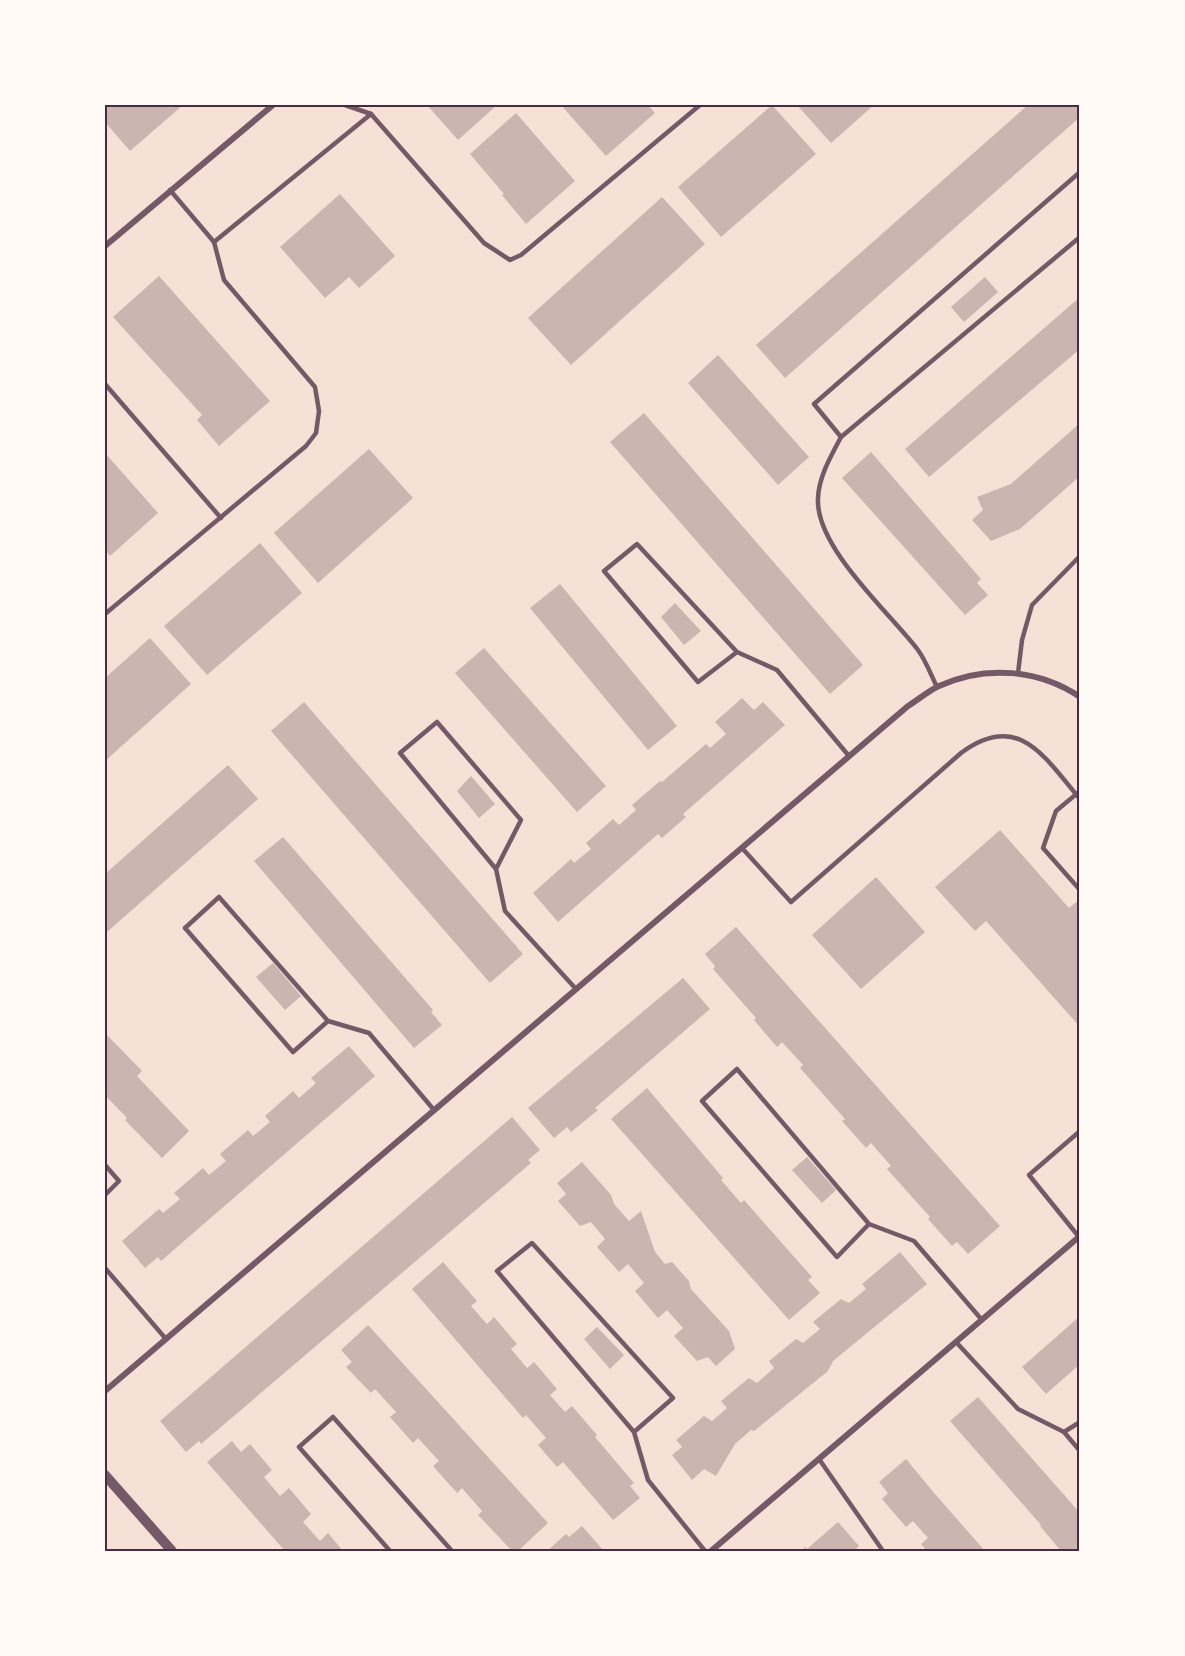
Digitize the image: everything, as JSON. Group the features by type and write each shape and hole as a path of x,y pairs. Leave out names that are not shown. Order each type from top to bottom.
{"street":[{"path":"105,246 273,105"},
{"path":"105,1391 908,706 937,687 970,675 988,673 1018,673 1057,684 1080,697"},
{"path":"711,1551 1080,1237"},
{"path":"105,1475 172,1551"}],"lane":[{"path":"345,105 371,114 484,243 510,260 521,255 697,106"},
{"path":"214,242 371,114"},
{"path":"841,437 814,404 1080,172"},
{"path":"105,614 306,446 316,433 319,411 315,387 224,280 214,242 170,190"},
{"path":"937,687 920,652 837,554 824,527 818,498 825,469 841,437 1080,237"},
{"path":"105,384 221,518"},
{"path":"737,652 698,682 604,572 637,544 737,652 777,670 849,756"},
{"path":"1018,673 1022,640 1032,605 1080,556"},
{"path":"496,868 521,820 437,722 400,753 496,868 505,911 576,989"},
{"path":"742,848 791,902 976,741 994,736 1013,737 1031,744 1079,795 1056,811 1043,848 1080,890"},
{"path":"328,1021 293,1052 185,928 219,897 328,1021 369,1033 434,1110"},
{"path":"869,1224 837,1257 702,1101 737,1069 869,1224 914,1241 982,1320"},
{"path":"1080,1131 1029,1175 1080,1237"},
{"path":"105,1165 119,1181 105,1195"},
{"path":"634,1432 673,1398 532,1243 497,1272 634,1432 648,1480 705,1551"},
{"path":"105,1269 166,1339"},
{"path":"956,1342 1018,1409 1064,1432 1080,1451"},
{"path":"390,1551 299,1447 333,1417 452,1551"},
{"path":"1064,1432 1080,1422"},
{"path":"819,1459 883,1551"}],"building":[{"path":"105,105 183,105 130,151 105,122"},
{"path":"427,105 497,105 458,140"},
{"path":"561,105 648,105 655,113 606,156"},
{"path":"772,105 816,154 721,237 678,187"},
{"path":"797,105 874,105 831,143"},
{"path":"1028,105 1077,105 1080,108 1080,117 785,378 756,345"},
{"path":"516,113 575,181 526,224 470,154"},
{"path":"340,194 395,256 359,288 349,277 325,298 280,247"},
{"path":"662,197 705,244 571,365 528,318"},
{"path":"159,276 270,401 219,446 197,420 202,415 113,317"},
{"path":"985,277 998,292 964,322 951,307"},
{"path":"1080,297 1080,349 929,477 905,449"},
{"path":"718,355 809,457 778,485 688,383"},
{"path":"644,413 863,665 830,694 610,442"},
{"path":"1080,423 1080,476 1020,529 991,541 972,520 983,510 977,497 1011,484"},
{"path":"369,449 413,498 318,583 274,533"},
{"path":"871,452 981,579 977,583 988,595 965,615 842,478"},
{"path":"105,453 158,513 110,556 105,550"},
{"path":"260,543 302,593 207,675 164,626"},
{"path":"560,584 677,726 648,750 530,608"},
{"path":"675,603 701,631 684,645 661,617"},
{"path":"150,638 191,684 105,761 105,678"},
{"path":"484,648 606,786 577,812 455,673"},
{"path":"742,698 754,710 763,702 785,725 683,814 686,817 662,838 658,834 558,922 533,893 571,859 574,863 591,849 586,843 613,819 619,825 636,810 632,805 660,781 662,782 706,744 710,748 726,734 715,722"},
{"path":"304,702 523,954 490,983 271,731"},
{"path":"228,765 258,799 107,932 105,931 105,874"},
{"path":"471,776 495,804 479,818 457,791"},
{"path":"1000,830 1069,908 1076,902 1080,907 1078,922 1080,924 1080,1027 986,921 975,931 935,887"},
{"path":"283,837 433,1010 431,1012 442,1025 414,1048 254,861"},
{"path":"876,877 925,932 861,989 812,935"},
{"path":"736,927 1000,1226 968,1254 957,1242 952,1246 928,1219 930,1217 887,1169 891,1166 871,1143 866,1148 842,1121 845,1119 800,1068 803,1065 782,1042 777,1047 754,1020 756,1018 713,969 715,966 705,954"},
{"path":"273,963 301,996 285,1010 256,977"},
{"path":"683,978 710,1009 595,1108 598,1110 571,1132 567,1127 554,1138 528,1108"},
{"path":"105,1033 142,1071 137,1076 189,1131 162,1158 125,1120 127,1118 105,1095"},
{"path":"349,1046 375,1076 161,1261 158,1257 145,1268 122,1241 159,1209 163,1213 180,1199 174,1193 203,1168 209,1175 226,1161 220,1154 248,1130 253,1136 270,1122 265,1116 293,1091 299,1098 316,1083 311,1078"},
{"path":"647,1088 723,1178 721,1180 741,1203 744,1200 812,1277 808,1280 820,1293 789,1320 611,1119"},
{"path":"512,1117 540,1150 528,1160 531,1163 201,1444 199,1441 186,1452 160,1421"},
{"path":"807,1157 836,1190 822,1203 792,1170"},
{"path":"582,1162 611,1195 614,1204 629,1221 641,1211 655,1252 665,1264 672,1262 689,1281 691,1289 729,1331 735,1349 716,1366 708,1357 697,1361 674,1336 683,1328 667,1310 658,1318 635,1291 644,1283 628,1264 619,1272 597,1247 605,1239 591,1222 580,1226 558,1201 566,1194 557,1183"},
{"path":"900,1252 927,1284 833,1361 828,1371 735,1444 716,1476 704,1469 692,1480 672,1455 682,1447 676,1440 704,1416 712,1421 727,1408 721,1401 749,1378 757,1383 774,1368 769,1361 796,1339 803,1343 820,1329 813,1322 841,1299 849,1303 866,1289 862,1284"},
{"path":"443,1262 477,1301 471,1306 487,1324 494,1317 517,1344 511,1349 527,1368 534,1362 557,1389 550,1395 565,1412 572,1406 634,1483 630,1486 640,1498 613,1520 563,1462 557,1467 538,1445 546,1438 526,1415 523,1418 412,1289"},
{"path":"1080,1316 1080,1364 1046,1394 1022,1367"},
{"path":"368,1325 548,1523 518,1551 512,1551 478,1515 482,1511 462,1488 457,1493 433,1466 439,1461 418,1438 413,1443 390,1417 396,1412 375,1389 371,1393 346,1367 352,1362 341,1350"},
{"path":"597,1327 624,1355 610,1369 584,1339"},
{"path":"978,1397 1080,1513 1080,1551 1061,1551 950,1421"},
{"path":"232,1441 241,1452 250,1444 272,1470 264,1477 280,1496 289,1488 311,1514 303,1522 320,1541 328,1533 343,1551 285,1551 207,1462"},
{"path":"906,1459 985,1551 927,1551 921,1544 928,1538 913,1521 906,1527 882,1499 888,1493 879,1482"},
{"path":"838,1522 859,1546 854,1551 801,1551 805,1547 807,1549"},
{"path":"582,1526 604,1551 547,1551 566,1534 569,1537"}]}
